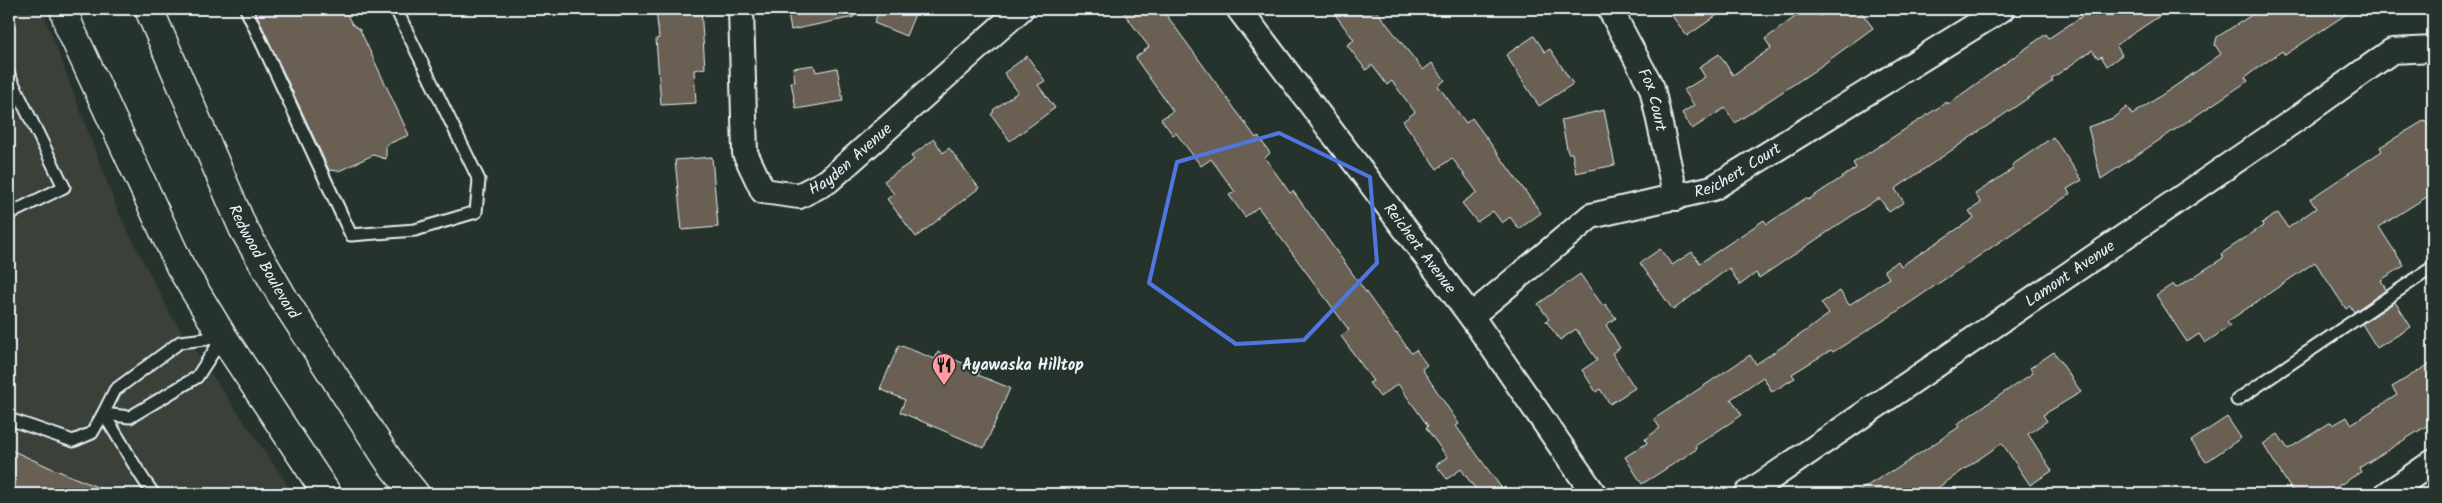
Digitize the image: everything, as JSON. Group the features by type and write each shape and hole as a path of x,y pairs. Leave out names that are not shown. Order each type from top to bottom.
{"main road":[{"path":"64,9 70,26 180,266 222,337 327,494"},
{"name":"Redwood Boulevard","path":"149,9 243,228 285,301 391,464 414,494"}],"street":[{"name":"Hayden Avenue","path":"741,9 745,153 763,191 799,196 828,181 1021,9"},
{"name":"Reichert Avenue","path":"1239,9 1471,316 1594,494"},
{"name":"Fox Court","path":"1610,9 1652,88 1676,198"},
{"name":"Reichert Court","path":"1471,316 1591,216 1665,198 1676,198 1712,188 2002,9"},
{"name":"Lamont Avenue","path":"1746,494 2295,120 2392,51 2433,48"},
{"path":"2386,494 2433,462"}],"lane":[{"path":"246,9 351,235 414,230 476,212 479,180 396,9"},
{"path":"9,75 64,187 9,214"},
{"path":"2238,400 2433,267"},
{"path":"103,414 130,417 197,377 222,337"},
{"path":"9,419 73,441 92,433 114,390 180,342 222,337"},
{"path":"103,414 115,431 141,478 154,494"}],"highlighted area":[{"path":"1279,133 1370,177 1377,263 1304,340 1236,344 1149,283 1177,162"}],"shaded area":[{"path":"9,9 42,9 119,214 172,317 294,494 9,494"}],"building":[{"path":"254,9 344,9 352,24 360,30 409,135 386,145 386,159 373,155 339,171 329,170"},
{"path":"656,9 701,9 705,68 694,70 696,103 661,105 656,39 659,38"},
{"path":"787,9 853,9 854,17 791,30"},
{"path":"880,9 917,9 906,36 874,23"},
{"path":"1121,9 1162,9 1256,138 1258,136 1270,153 1265,158 1290,193 1293,191 1411,353 1416,350 1427,365 1422,369 1459,424 1456,426 1506,494 1479,494 1461,469 1447,479 1436,465 1447,457 1426,428 1428,426 1398,384 1380,397 1369,383 1373,381 1341,336 1349,330 1258,207 1245,217 1229,195 1235,192 1211,159 1201,166 1176,133 1173,135 1161,119 1173,111 1138,62 1136,57 1149,47"},
{"path":"1331,9 1375,9 1423,70 1432,63 1445,80 1438,86 1466,123 1472,118 1541,213 1519,229 1510,217 1502,223 1493,211 1477,222 1462,203 1477,192 1452,158 1437,169 1403,121 1415,112 1392,81 1387,85 1372,65 1366,70 1347,45 1354,40"},
{"path":"1667,9 1726,9 1687,36"},
{"path":"1806,9 1815,9 1820,16 1830,9 1859,9 1873,28 1814,71 1735,123 1725,108 1692,129 1682,113 1694,105 1684,90 1705,77 1699,67 1719,54 1733,75 1771,48 1765,39"},
{"path":"2093,9 2170,9 2116,45 2122,55 2107,66 2101,56 2098,58 2092,50 2051,79 2053,81 1895,189 1904,202 1889,212 1880,199 1877,199 1759,278 1756,273 1740,285 1729,268 1673,310 1640,263 1660,249 1672,265 1692,252 1700,263 1764,220 1767,224 1806,198 1808,200 1856,168 1853,163 1947,102 1948,104 2046,34 2049,38"},
{"path":"2261,9 2354,9 2285,55 2282,51 2245,77 2248,81 2101,179 2088,127 2113,118 2127,107 2132,115 2184,80 2221,54 2215,45 2217,37"},
{"path":"1534,36 1545,52 1550,49 1573,84 1539,106 1506,55"},
{"path":"1027,56 1045,81 1038,85 1055,108 1010,141 991,114 994,112 993,110 1018,92 1004,73"},
{"path":"814,65 816,72 837,68 843,101 796,109 791,82 795,82 793,68"},
{"path":"1604,110 1615,165 1576,173 1572,153 1568,153 1561,120"},
{"path":"2433,119 2433,193 2379,227 2404,266 2381,280 2386,290 2354,312 2350,306 2346,309 2315,262 2227,322 2230,326 2205,343 2199,334 2187,342 2156,295 2173,284 2176,288 2223,258 2221,254 2263,226 2262,223 2278,213 2288,228 2316,208 2310,199 2382,151 2380,147 2425,120 2427,123"},
{"path":"2053,137 2082,180 2067,189 2070,194 1889,317 1833,352 1831,350 1792,374 1795,378 1772,392 1763,377 1731,399 1742,415 1695,446 1697,449 1642,484 1625,457 1647,443 1645,439 1660,428 1654,419 1750,355 1756,364 1800,335 1829,314 1821,303 1840,291 1849,305 1889,278 1884,270 1898,261 1901,266 1974,218 1969,211 1981,203 1975,194 2014,168 2012,165"},
{"path":"934,139 943,153 949,148 979,188 916,237 887,199 894,194 884,181 914,160 911,156"},
{"path":"712,157 718,227 682,230 675,160"},
{"path":"1580,274 1603,306 1605,304 1616,318 1606,325 1620,348 1612,353 1635,388 1610,404 1600,389 1596,392 1582,370 1597,360 1576,329 1560,340 1546,321 1549,319 1538,304"},
{"path":"2395,302 2411,327 2377,348 2362,324"},
{"path":"899,345 935,359 938,352 980,371 978,375 1010,388 984,448 900,412 905,400 880,389"},
{"path":"2054,352 2081,392 2043,415 2047,421 2028,434 2052,471 2030,485 2002,443 1929,494 1854,494 1892,472 1959,427 1957,424 2033,373 2030,368"},
{"path":"2433,362 2433,422 2359,468 2361,472 2325,494 2294,494 2263,444 2278,434 2288,449 2331,422 2333,425 2347,417 2351,424 2397,395 2392,387"},
{"path":"2227,417 2241,438 2206,462 2191,441"},
{"path":"9,449 51,468 114,494 9,494"}],"place":[{"name":"Ayawaska Hilltop","path":"944,386"}]}
